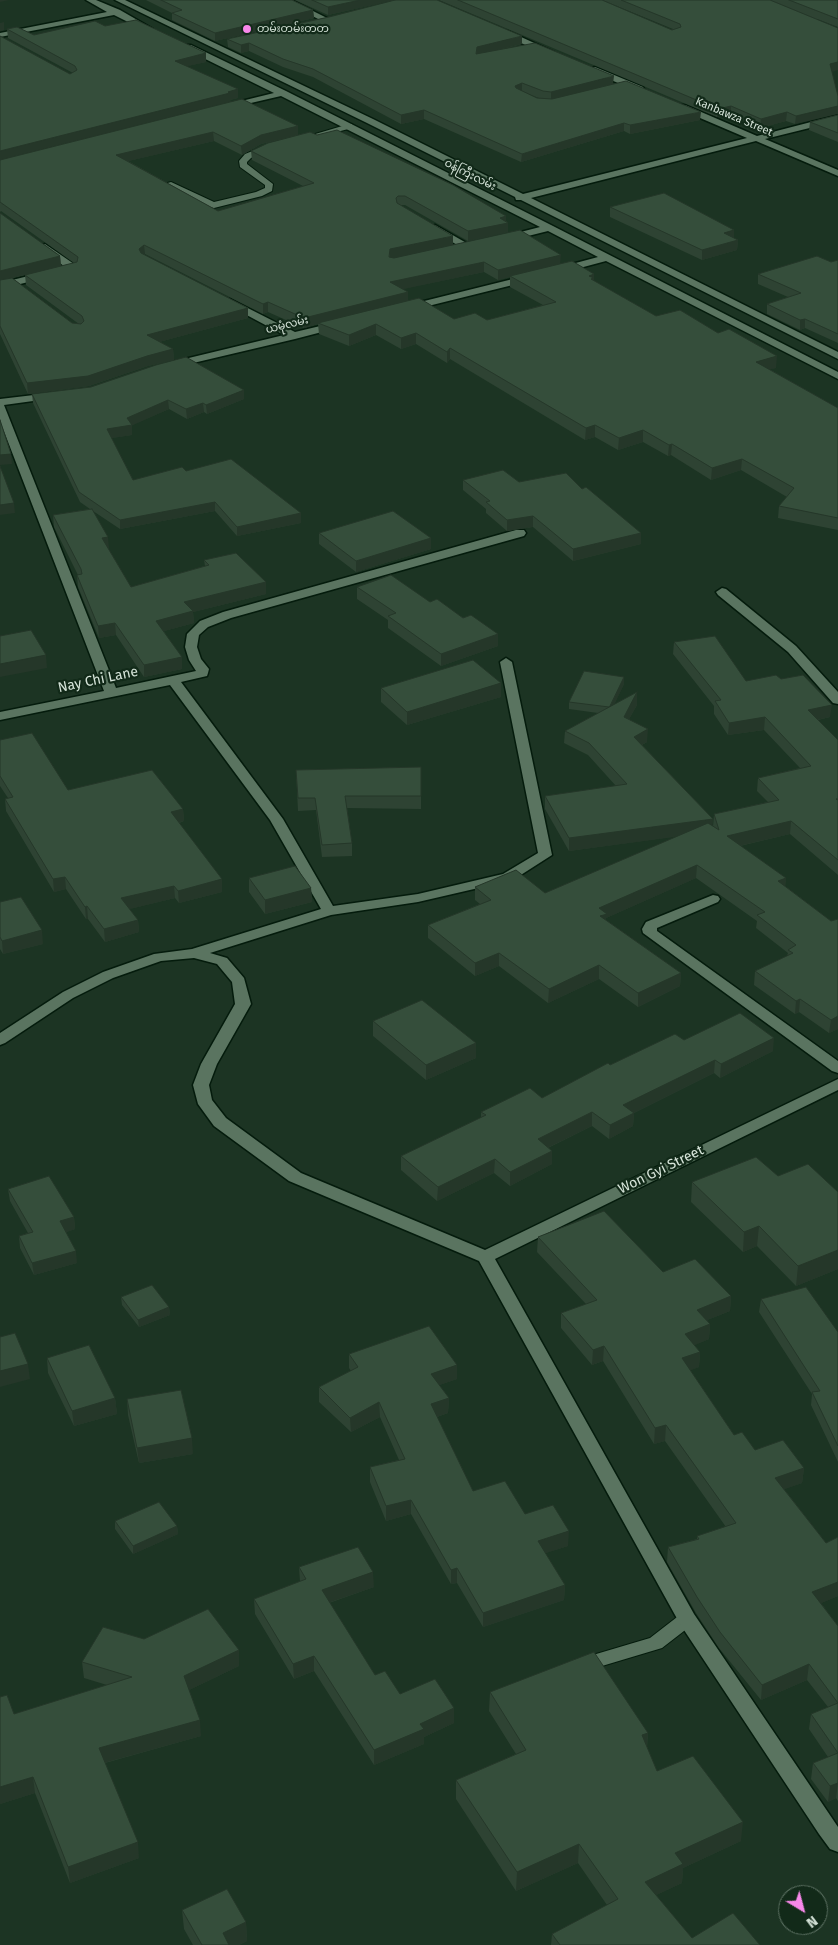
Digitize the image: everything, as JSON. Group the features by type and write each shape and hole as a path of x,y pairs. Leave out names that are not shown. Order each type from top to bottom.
{"street":[{"path":"90,0 159,33"},
{"name":"ဝန်ကြီးလမ်း","path":"119,0 220,45 838,356"},
{"path":"285,0 329,21"},
{"path":"3,39 135,8"},
{"path":"310,25 338,18"},
{"path":"500,30 564,57"},
{"name":"ဝန်ကြီးလမ်း","path":"177,42 349,126 838,376"},
{"path":"194,50 220,45"},
{"path":"517,50 536,46"},
{"path":"582,65 646,92"},
{"path":"217,110 283,94"},
{"name":"Kanbawza Street","path":"673,103 838,173"},
{"path":"499,203 838,118"},
{"path":"426,223 472,246 449,251"},
{"path":"495,240 550,228"},
{"path":"0,286 19,286 73,268 40,243"},
{"path":"399,310 608,258"},
{"path":"216,295 295,336"},
{"name":"ယမုံလမ်း","path":"161,367 352,321"},
{"path":"0,402 64,395"},
{"path":"0,407 111,692"},
{"name":"Nay Chi Lane","path":"0,716 202,673 203,669 195,660 191,647 193,634 204,624 520,533"},
{"path":"722,592 792,649 838,700"},
{"path":"0,1040 68,995 108,975 159,957 194,953 329,911 418,898 508,877 545,854 506,662"},
{"path":"173,680 276,819 329,911"},
{"path":"713,899 652,925 649,929 650,933 838,1068"},
{"path":"194,953 222,961 239,981 243,1004 209,1064 201,1085 204,1100 220,1122 295,1177 485,1257 687,1619 838,1844"},
{"name":"Won Gyi Street","path":"485,1257 838,1084"}],"lane":[{"path":"618,86 628,84"},
{"path":"293,141 349,126"},
{"path":"157,178 207,204 223,204 269,189 269,184 243,165 243,160 248,156 275,146"},
{"path":"562,1671 656,1643 687,1619"}],"building":[{"path":"161,0 292,0 313,10 215,33 172,13 182,10"},
{"path":"312,0 360,0 328,7"},
{"path":"395,0 437,0 522,36 477,47 476,54 535,43 614,76 551,92 522,83 515,86 537,98 552,99 626,81 701,112 630,125 624,123 522,154 424,110 401,115 313,69 283,59 249,43 241,45 227,39 329,17"},
{"path":"458,0 602,0 672,30 681,27 680,24 621,0 770,0 838,28 838,62 830,64 838,96 838,106 796,116 787,112 761,119 731,106 718,109"},
{"path":"789,0 838,0 838,19"},
{"path":"136,20 206,53 175,61 238,89 228,92 230,93 0,151 0,36 70,74 77,70 75,66 7,29 17,27 34,35 95,21 105,26"},
{"path":"242,99 298,126 261,135 241,146 213,132 116,155 218,211 314,183 251,151 268,143 310,132 317,135 337,130 453,185 506,216 500,218 508,223 468,231 405,196 398,196 396,198 397,203 453,236 390,249 389,257 394,258 520,230 561,255 498,270 484,262 390,282 408,292 304,318 268,302 263,304 144,245 139,249 141,253 248,308 147,335 173,349 88,376 27,383 0,326 0,280 12,278 72,323 81,324 84,321 82,316 25,275 77,262 78,257 0,202 0,160"},
{"path":"838,115 838,133 810,122"},
{"path":"664,193 734,230 724,233 738,240 702,250 610,207"},
{"path":"0,213 60,256 0,271"},
{"path":"817,256 831,262 838,260 838,334 805,319 800,320 767,304 801,293 758,274"},
{"path":"572,261 594,274 589,276 594,278 591,279 656,316 680,310 718,333 729,329 777,356 756,362 838,408 838,518 779,506 794,488 742,459 712,468 672,444 669,445 643,430 619,438 595,425 586,428 450,348 447,352 416,333 401,338 376,324 349,335 318,323 419,298 454,319 475,313 487,320 556,302 510,276"},
{"path":"186,357 244,390 206,405 203,403 186,409 168,400 127,418 132,425 107,429 133,480 182,467 186,471 231,459 301,513 237,527 215,502 120,520 79,492 32,394 91,387"},
{"path":"0,420 11,454 0,455"},
{"path":"0,466 14,503 0,505"},
{"path":"503,470 519,482 566,473 582,489 586,487 641,533 573,549 533,516 507,520 486,502 490,501 463,480"},
{"path":"92,509 108,537 102,538 131,587 209,565 204,560 236,553 266,582 184,602 193,611 156,621 182,657 144,665 115,623 98,626 77,575 82,574 81,569 53,515"},
{"path":"393,511 431,538 356,561 319,533"},
{"path":"391,575 430,602 437,599 463,618 471,615 498,634 441,654 388,616 396,613 357,587"},
{"path":"31,630 46,655 0,664 0,636"},
{"path":"715,636 746,681 776,675 781,679 803,675 832,705 808,710 838,740 838,799 836,799 838,800 838,860 791,821 727,836 786,878 778,881 831,921 838,919 838,1016 831,1020 800,999 796,1001 755,971 793,953 788,950 796,945 757,915 765,912 697,865 599,908 607,914 600,916 681,973 638,993 599,965 549,989 499,953 475,963 428,925 491,900 475,887 516,870 545,893 708,823 719,830 714,814 779,800 758,778 811,766 765,717 729,723 715,701 721,700 674,642"},
{"path":"473,660 501,683 407,712 381,688"},
{"path":"584,671 624,677 609,707 569,702"},
{"path":"637,692 624,717 648,729 634,737 713,819 569,838 545,796 627,784 589,743 565,731"},
{"path":"32,733 68,790 152,770 183,809 171,812 222,879 178,891 174,886 121,898 138,920 104,929 87,906 85,907 65,877 53,879 5,799 13,797 0,776 0,740"},
{"path":"421,767 421,796 345,796 352,843 322,845 315,798 298,798 296,770"},
{"path":"295,866 311,888 265,900 249,878"},
{"path":"21,897 42,930 2,941 0,937 0,902"},
{"path":"422,1000 476,1043 426,1065 373,1021"},
{"path":"740,1013 774,1038 721,1064 715,1060 623,1105 634,1113 610,1125 592,1112 538,1139 552,1151 510,1172 495,1159 438,1187 401,1156 486,1115 481,1112 530,1088 542,1098 608,1063 610,1065 675,1034 684,1040"},
{"path":"756,1157 778,1176 808,1164 838,1192 838,1250 798,1266 759,1226 744,1232 692,1182"},
{"path":"49,1176 74,1217 60,1221 76,1251 32,1263 19,1236 33,1232 8,1189"},
{"path":"604,1211 663,1272 695,1259 731,1296 697,1310 710,1324 685,1334 700,1352 682,1358 734,1435 742,1432 755,1450 783,1440 804,1468 775,1478 826,1543 838,1537 838,1582 812,1592 838,1626 838,1703 809,1664 762,1685 720,1632 668,1547 699,1539 697,1536 736,1523 666,1425 655,1428 604,1346 593,1350 561,1313 597,1300 538,1237"},
{"path":"152,1285 169,1307 138,1320 121,1297"},
{"path":"806,1287 838,1332 838,1446 812,1392 820,1391 761,1299"},
{"path":"429,1326 457,1365 431,1374 449,1398 431,1404 473,1491 505,1481 525,1514 553,1505 569,1531 538,1541 565,1585 483,1613 457,1568 451,1570 411,1500 386,1506 370,1467 405,1459 379,1402 350,1418 319,1387 358,1367 349,1354"},
{"path":"15,1333 28,1364 0,1371 0,1337"},
{"path":"89,1345 115,1398 72,1411 47,1358"},
{"path":"181,1390 192,1438 137,1448 127,1399"},
{"path":"159,1502 177,1526 133,1546 115,1521"},
{"path":"358,1547 373,1572 322,1590 375,1675 385,1671 400,1694 435,1679 454,1708 420,1724 424,1729 374,1750 314,1656 293,1664 254,1599 306,1579 299,1567"},
{"path":"208,1609 239,1650 184,1676 200,1720 99,1748 138,1842 68,1867 33,1777 0,1787 0,1697 7,1695 14,1714 132,1677 82,1662 103,1627 144,1639"},
{"path":"594,1652 648,1733 642,1735 657,1771 693,1756 743,1822 675,1853 683,1864 645,1882 692,1938 733,1913 760,1945 560,1945 552,1934 618,1899 579,1844 517,1872 456,1780 526,1750 490,1692"},
{"path":"838,1703 838,1753 811,1714"},
{"path":"838,1753 838,1783 830,1786 813,1763"},
{"path":"227,1889 246,1922 223,1933 229,1945 202,1945 182,1910"}],"place":[{"name":"တမ်းတမ်းတတ","path":"247,29"}]}
